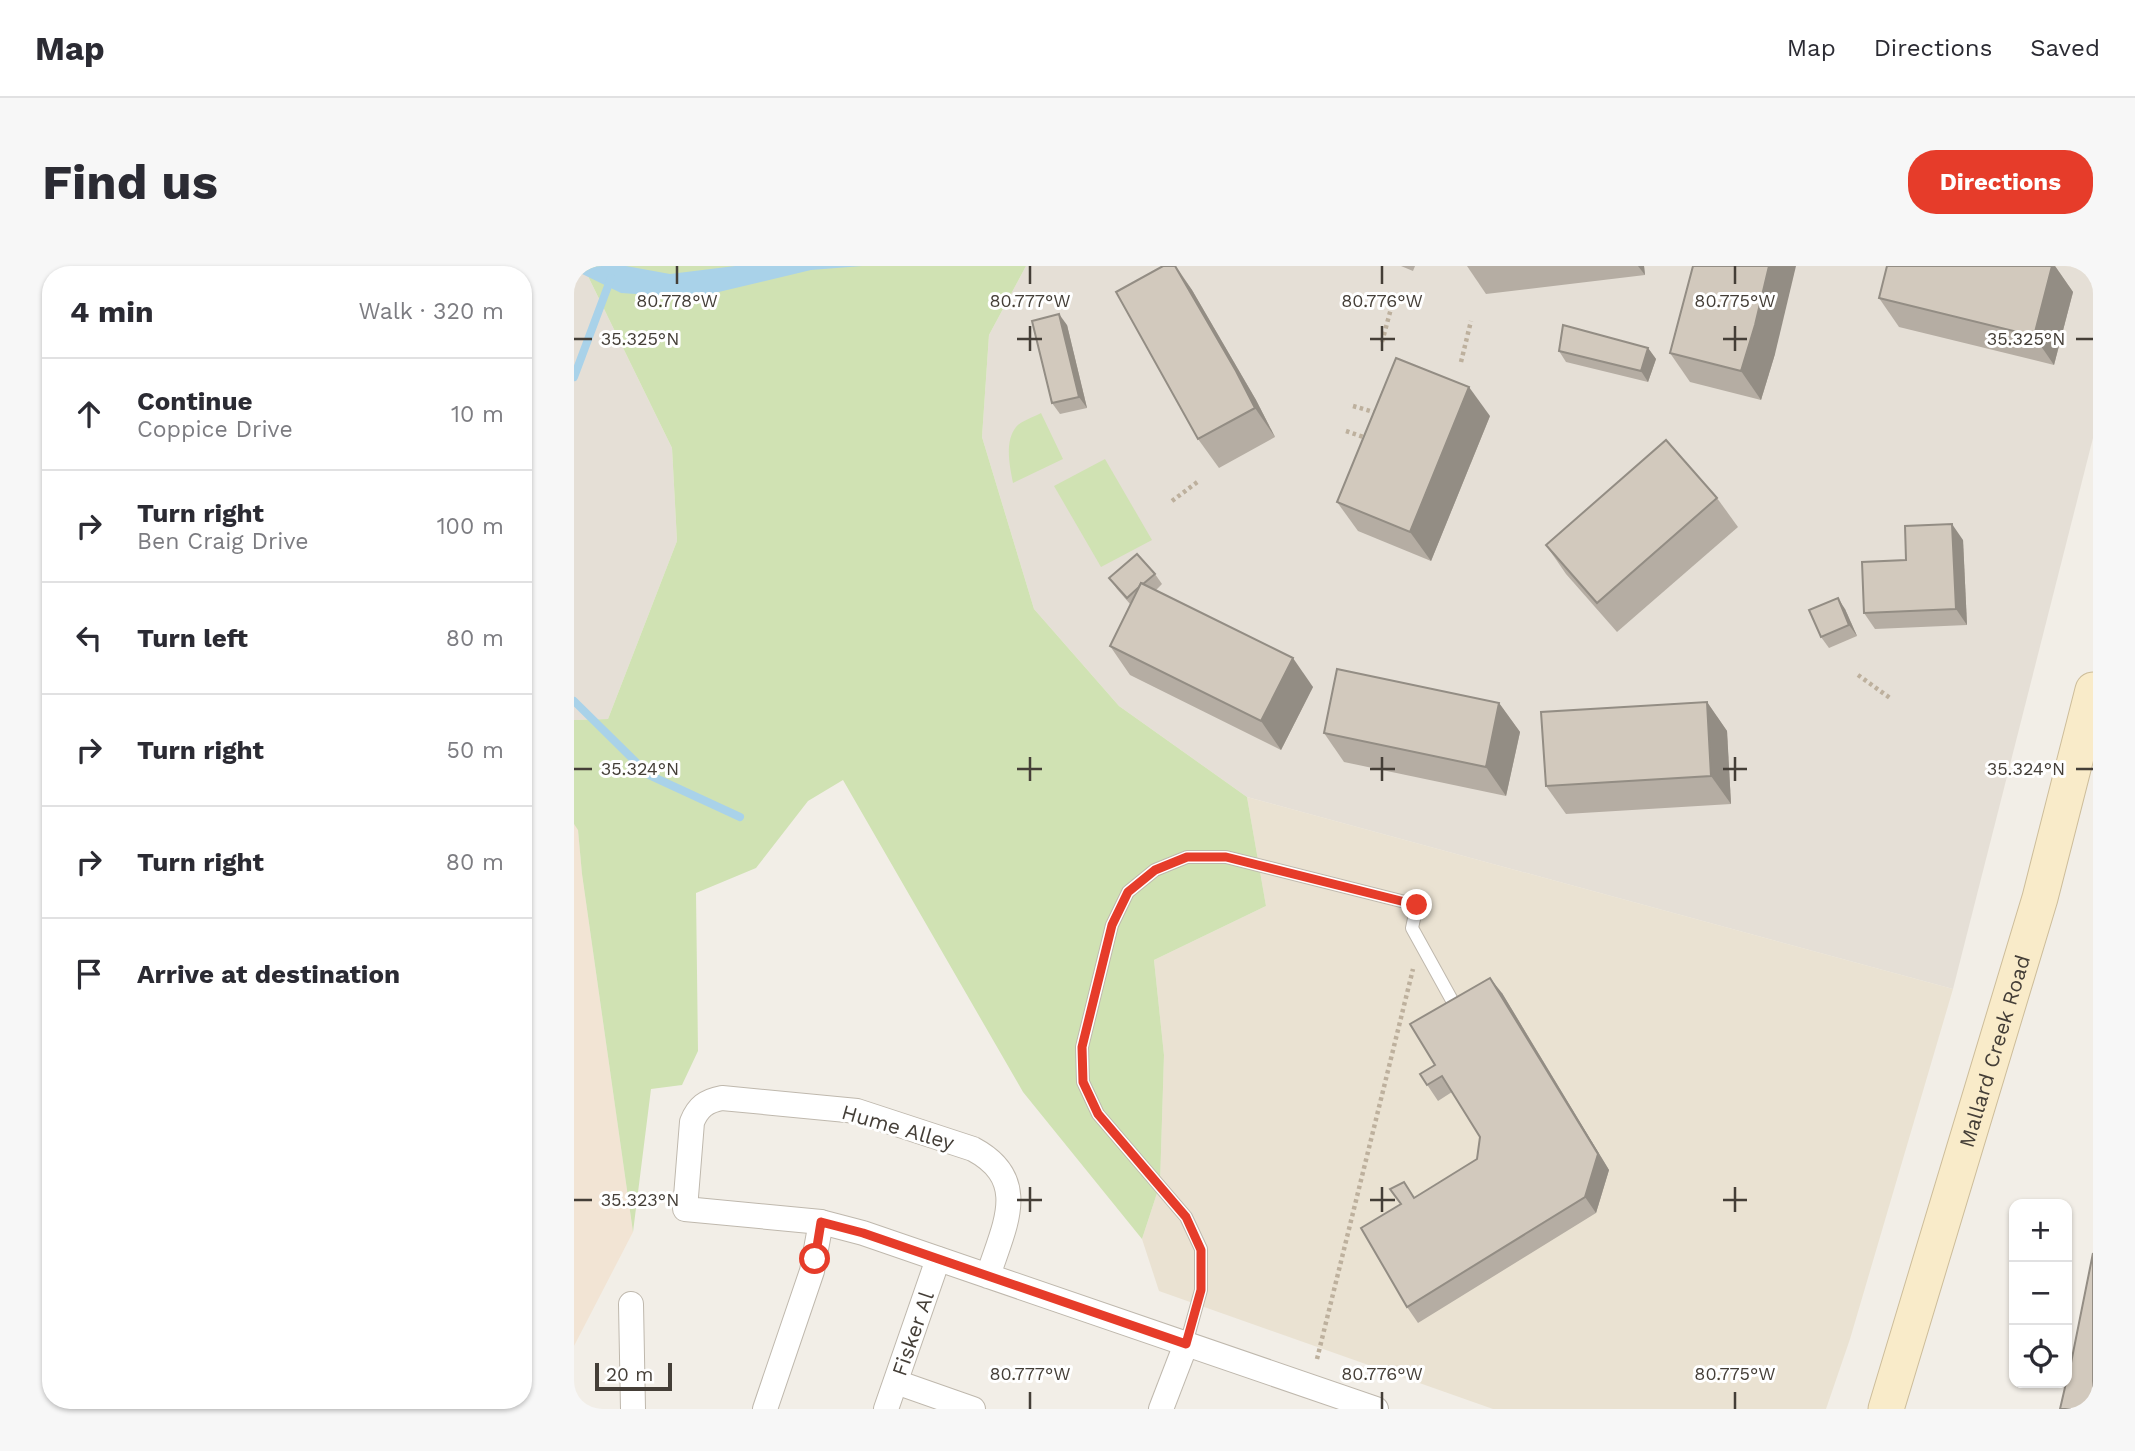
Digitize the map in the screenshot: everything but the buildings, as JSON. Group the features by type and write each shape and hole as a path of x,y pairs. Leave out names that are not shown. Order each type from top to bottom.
{"main road":[{"name":"Mallard Creek Road","path":"1886,1409 2040,898 2093,690"}],"street":[{"name":"Hume Alley","path":"821,1222 685,1209 692,1122 703,1105 722,1098 857,1111 973,1149 989,1157 1001,1170 1008,1187 1008,1213 988,1276"},
{"path":"765,1409 815,1259 821,1222 863,1233 1376,1409"},
{"name":"Fisker Al","path":"886,1409 938,1259"},
{"path":"631,1304 633,1409"},
{"path":"1161,1409 1186,1344"},
{"path":"895,1382 973,1409"}],"lane":[{"path":"1186,1344 1201,1290 1201,1250 1186,1217 1098,1114 1083,1082 1082,1047 1112,925 1128,892 1155,870 1187,857 1226,857 1417,905 1412,928 1454,1004"}],"path":[{"path":"1382,342 1392,301"},
{"path":"1461,362 1471,321"},
{"path":"1353,406 1379,414"},
{"path":"1346,431 1371,439"},
{"path":"1172,501 1200,480"},
{"path":"1858,675 1890,698"},
{"path":"1317,1359 1413,969 1427,956"}],"shaded area":[{"path":"574,266 583,266 672,448 677,541 608,719 574,720"},
{"path":"1026,266 2093,266 2093,438 1953,989 1247,797 1119,706 1034,609 982,437 989,335"},
{"path":"1247,797 1953,989 1850,1339 1826,1409 1493,1409 1159,1291 1142,1239 1160,1184 1164,1055 1154,960 1266,906"},
{"path":"574,824 578,829 582,874 633,1232 574,1346"}],"green space":[{"path":"583,266 1026,266 989,335 982,437 1034,609 1119,706 1247,797 1266,906 1154,960 1164,1055 1160,1184 1142,1239 1023,1092 843,780 808,801 756,868 696,893 698,1051 682,1085 651,1089 633,1232 578,830 574,824 574,720 608,719 677,541 672,448"},
{"path":"1041,413 1063,459 1013,483 1009,455 1012,433 1021,423"},
{"path":"1105,459 1152,540 1101,567 1054,486"}],"water":[{"path":"574,266 626,266 670,274 735,266 862,266 811,270 706,295 680,297 621,293 574,270"}],"waterway":[{"path":"574,377 611,278"},
{"path":"574,701 649,775 740,817"}],"route":[{"path":"815,1259 821,1222 863,1233 1186,1344 1201,1290 1201,1250 1186,1217 1098,1114 1083,1082 1082,1047 1112,925 1128,892 1155,870 1187,857 1226,857 1417,905"}]}
